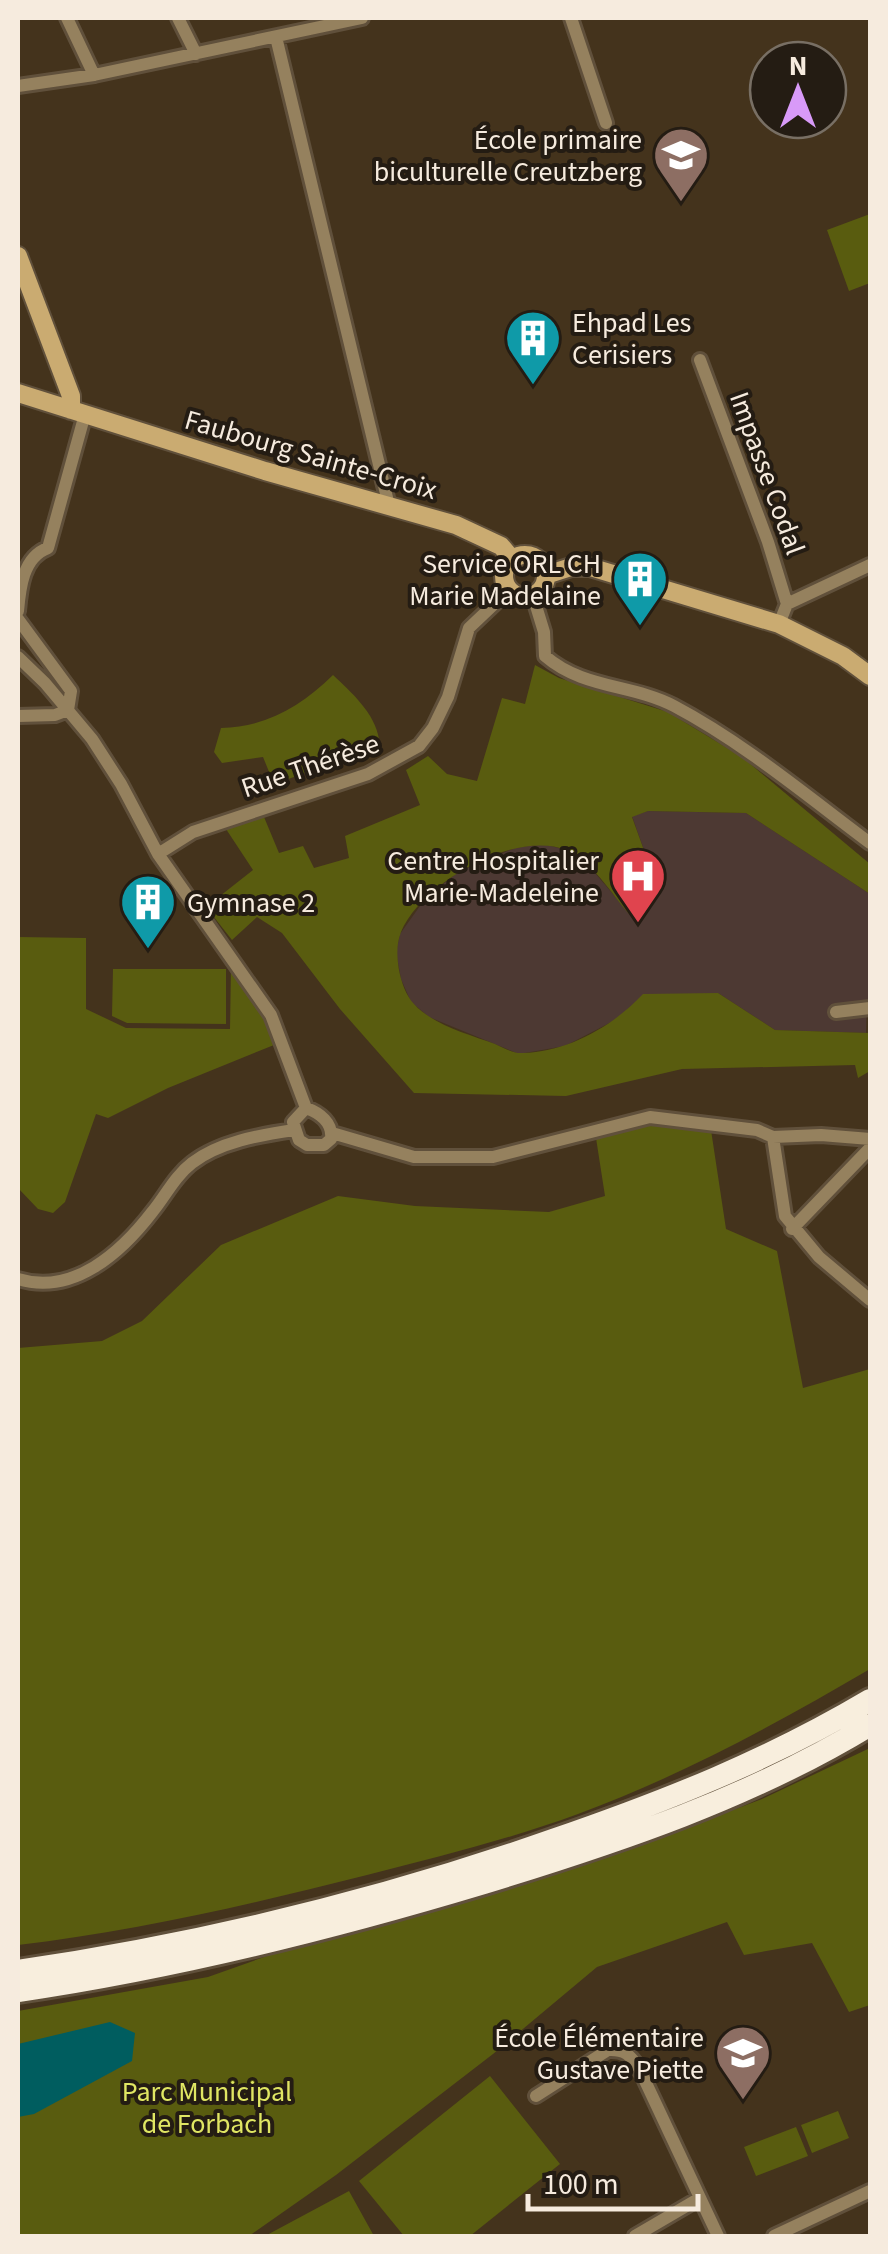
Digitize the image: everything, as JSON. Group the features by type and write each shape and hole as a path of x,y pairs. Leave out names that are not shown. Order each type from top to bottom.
{"highway":[{"path":"18,1971 174,1946 450,1876 712,1782 809,1736 870,1700"},
{"path":"834,1747 870,1724"},
{"path":"18,1991 286,1939 458,1891 681,1818 834,1747 870,1735"}],"main road":[{"path":"18,256 78,412"},
{"name":"Faubourg Sainte-Croix","path":"18,393 456,525 501,546 512,559"},
{"path":"523,556 542,564 546,575 542,589 533,596 522,597 509,590 504,574 512,559 523,556"},
{"path":"546,575 570,567 590,567 780,624 843,656 870,676"}],"street":[{"path":"68,18 94,75"},
{"path":"178,18 196,54"},
{"path":"290,18 296,33"},
{"path":"18,86 94,75 362,18"},
{"path":"572,18 606,123"},
{"path":"276,37 389,506"},
{"name":"Impasse Codal","path":"700,360 763,526 787,604"},
{"path":"18,611 20,590 31,559 48,548 78,412"},
{"path":"780,624 787,604 870,565"},
{"name":"Rue Thérèse","path":"158,854 193,832 368,774 419,746 434,728 448,697 470,628 509,590"},
{"path":"533,596 544,632 546,656 563,672 670,704 753,756 870,842"},
{"path":"18,619 71,691 68,710"},
{"path":"18,657 104,756 158,854 272,1015 306,1108 324,1118 332,1134 414,1157 493,1157 650,1117 757,1130 773,1137 821,1135 870,1140"},
{"path":"18,716 54,715 68,710"},
{"path":"836,1012 870,1008"},
{"path":"306,1108 293,1122 300,1140 314,1146 324,1145 332,1134"},
{"path":"18,1279 32,1284 72,1280 139,1229 190,1164 226,1146 294,1130"},
{"path":"773,1137 784,1216 819,1257 870,1300"},
{"path":"792,1229 870,1148"},
{"path":"536,2096 608,2050 620,2049 629,2054 718,2236"},
{"path":"774,2236 870,2191"},
{"path":"635,2236 700,2198"}],"shaded area":[{"name":"Centre Hospitalier Marie-Madeleine","path":"648,811 746,813 870,894 870,999 866,1033 775,1030 718,993 623,1016 565,1046 519,1054 429,1017 411,1002 396,952 400,934 425,899 458,872 515,848 542,844 563,849 584,860 629,913 648,884 650,867 632,816"}],"green space":[{"path":"870,214 870,283 849,291 827,230"},
{"path":"535,665 559,678 668,712 742,757 870,864 870,894 746,813 648,811 632,817 650,867 648,884 654,898 629,914 593,870 566,850 522,847 497,854 449,879 428,896 401,932 399,970 411,1001 441,1023 523,1053 557,1048 589,1035 618,1017 643,994 718,993 775,1030 870,1033 870,1071 858,1078 855,1065 682,1069 566,1096 414,1093 340,1009 282,933 257,917 232,940 206,907 253,870 226,829 264,817 279,853 303,846 314,868 349,858 345,836 420,805 406,770 428,756 447,774 477,781 502,698 525,704"},
{"path":"333,675 373,720 379,739 371,750 274,784 263,757 222,763 214,752 221,728 253,724 282,713"},
{"path":"18,937 86,938 86,1009 126,1028 230,1029 231,967 262,1011 274,1045 168,1088 108,1118 96,1114 65,1202 53,1213 38,1209 18,1188"},
{"path":"113,969 226,969 226,1024 127,1023 112,1016"},
{"path":"650,1123 711,1130 726,1229 777,1251 803,1388 870,1369 870,1669 691,1766 526,1832 237,1906 18,1945 18,1348 102,1341 142,1321 221,1245 338,1196 415,1206 549,1212 605,1196 596,1138"},
{"name":"Parc Municipal de Forbach","path":"870,1748 870,2005 849,2012 812,1943 744,1955 727,1922 597,1967 493,2054 336,2175 249,2236 18,2236 18,2011 208,1977 281,1951 445,1907 622,1852 762,1799"},
{"path":"490,2076 560,2164 470,2236 404,2236 359,2181"},
{"path":"838,2111 849,2138 812,2153 801,2125"},
{"path":"796,2127 808,2156 756,2176 744,2147"},
{"path":"349,2191 374,2236 265,2236"}],"water":[{"path":"110,2022 135,2033 132,2061 34,2114 18,2117 18,2044"}],"place":[{"name":"École primaire biculturelle Creutzberg","path":"681,204"},
{"name":"Ehpad Les Cerisiers","path":"533,387"},
{"name":"Service ORL CH Marie Madelaine","path":"640,628"},
{"name":"Centre Hospitalier Marie-Madeleine","path":"638,925"},
{"name":"Gymnase 2","path":"148,951"},
{"name":"École Élémentaire Gustave Piette","path":"743,2102"}]}
